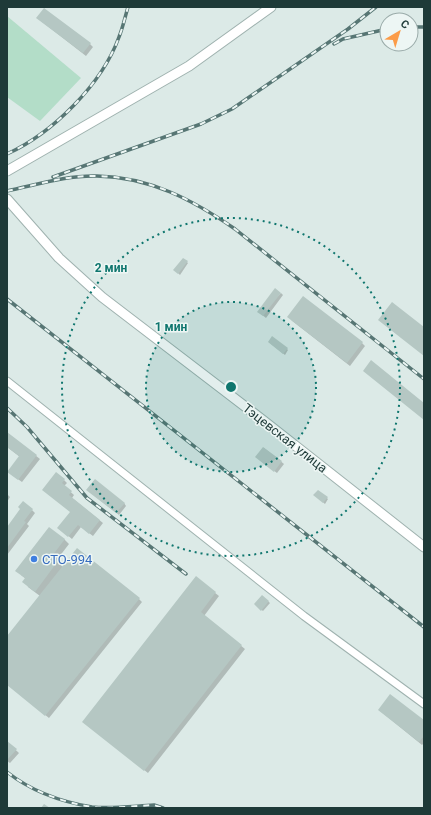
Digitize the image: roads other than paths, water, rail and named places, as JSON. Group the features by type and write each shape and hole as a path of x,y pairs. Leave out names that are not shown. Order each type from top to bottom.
{"street":[{"path":"7,171 189,66 271,7"},
{"name":"Тэцевская улица","path":"7,199 59,258 102,297 264,421 424,547"},
{"path":"7,380 304,616 424,704"}],"railway":[{"path":"7,154 42,133 74,105 88,89 101,72 111,55 128,7"},
{"path":"53,177 201,124 232,109 348,29 376,7"},
{"path":"419,27 424,27"},
{"path":"334,44 343,39 379,31"},
{"path":"7,191 74,177 97,176 116,177 135,181 170,192 219,218 235,229 424,379"},
{"path":"7,299 424,627"},
{"path":"7,408 27,427 87,498 186,574"},
{"path":"7,772 26,785 47,795 81,805 107,808 154,805 163,808"}],"place":[{"name":"СТО-994","path":"34,559"}]}
